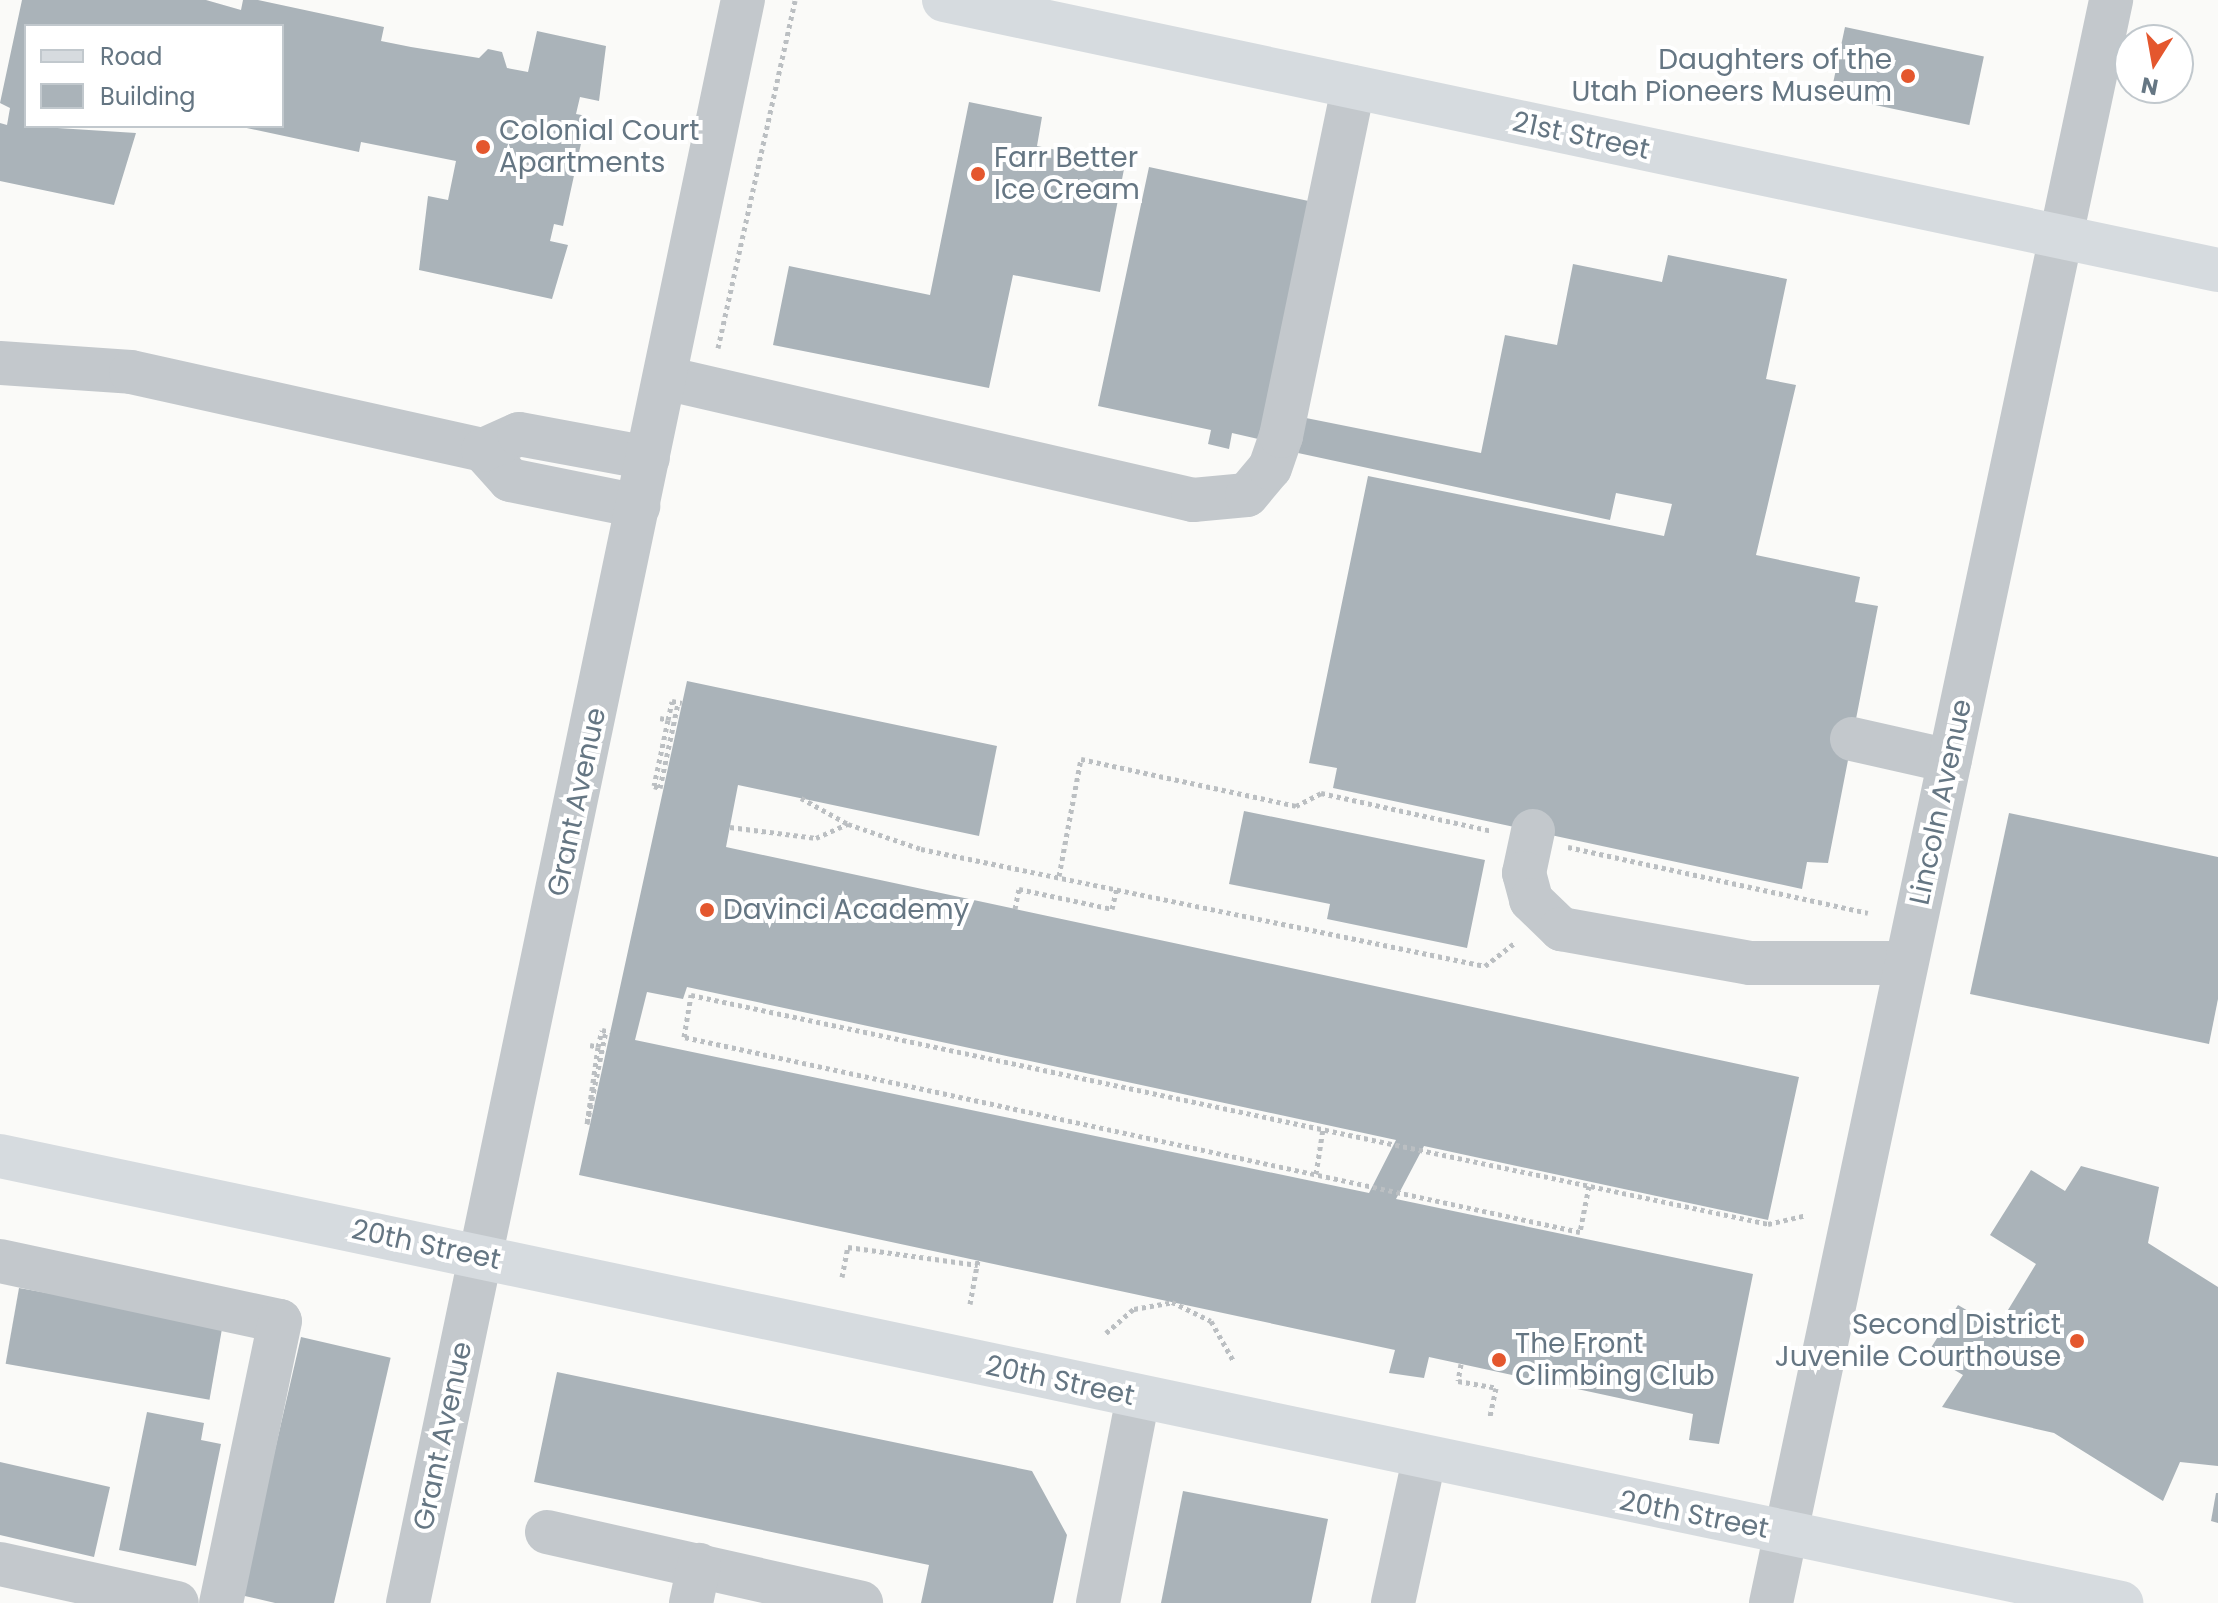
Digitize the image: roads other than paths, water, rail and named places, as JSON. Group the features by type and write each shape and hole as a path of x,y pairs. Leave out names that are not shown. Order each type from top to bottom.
{"main road":[{"name":"21st Street","path":"944,0 2218,270"},
{"name":"20th Street","path":"0,1156 1424,1460 2121,1603"}],"street":[{"name":"Grant Avenue","path":"408,1603 743,0"},
{"name":"Lincoln Avenue","path":"1771,1603 2111,0"},
{"path":"665,378 1193,500 1247,495 1270,468 1281,436 1353,87"},
{"path":"0,363 131,372 483,450 510,480 638,506"},
{"path":"483,450 519,434 648,458"},
{"path":"1852,739 1950,761"},
{"path":"1532,835 1524,873 1531,900 1561,929 1608,942 1750,963 1906,963"},
{"path":"0,1261 280,1321 221,1603"},
{"path":"1098,1603 1138,1398"},
{"path":"1393,1603 1424,1460"},
{"path":"547,1532 695,1584 861,1603"},
{"path":"0,1564 74,1592 177,1603"}],"place":[{"name":"Daughters of the Utah Pioneers Museum","path":"1908,76"},
{"name":"Colonial Court Apartments","path":"483,147"},
{"name":"Farr Better Ice Cream","path":"978,174"},
{"name":"Davinci Academy","path":"707,910"},
{"name":"Second District Juvenile Courthouse","path":"2077,1341"},
{"name":"The Front Climbing Club","path":"1499,1360"}]}
